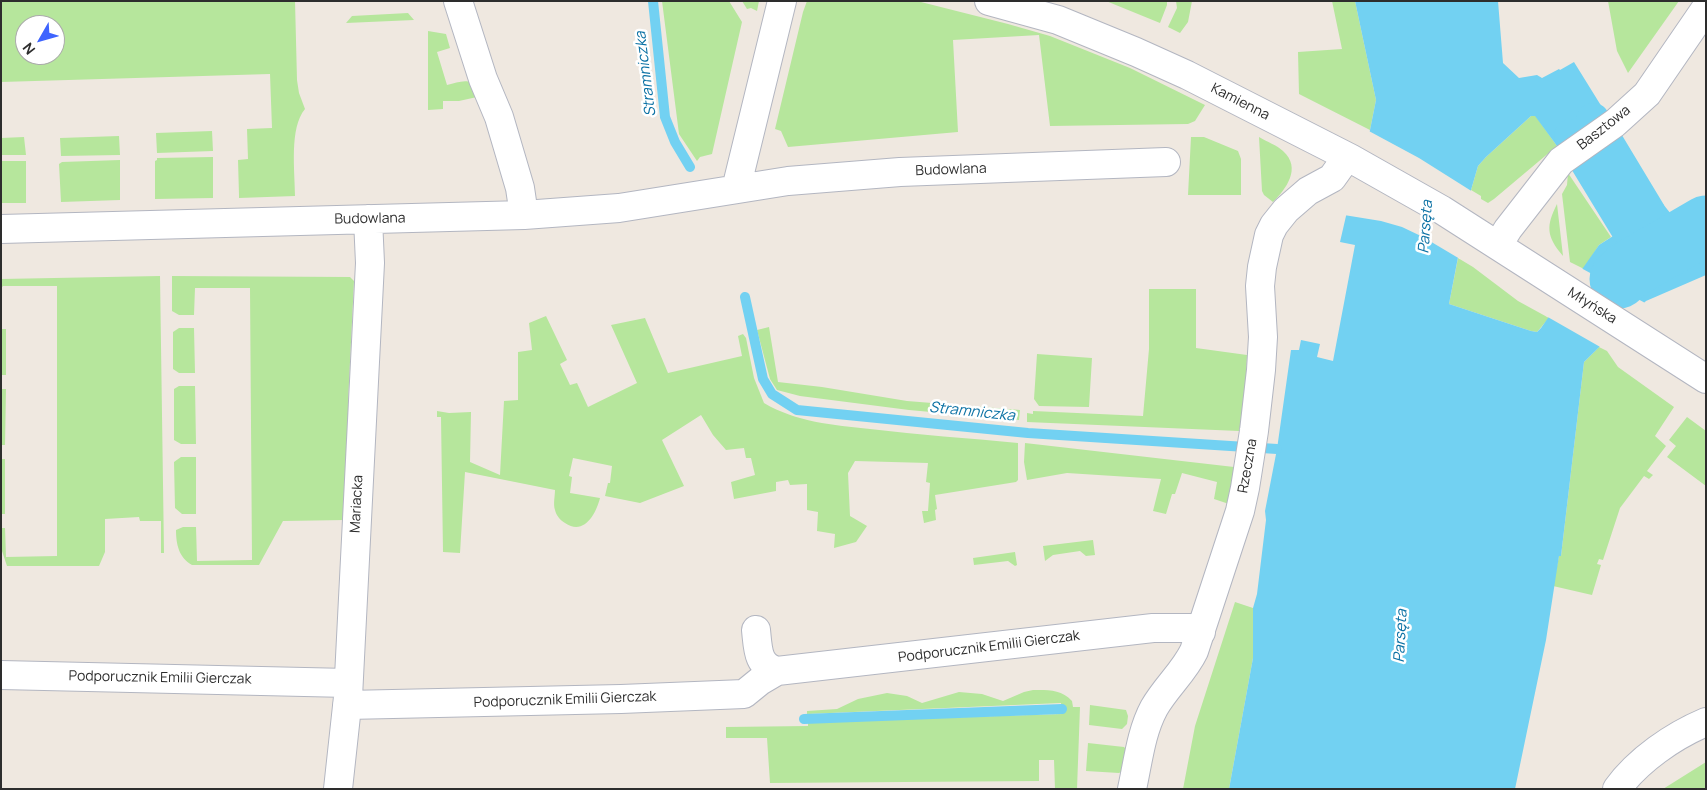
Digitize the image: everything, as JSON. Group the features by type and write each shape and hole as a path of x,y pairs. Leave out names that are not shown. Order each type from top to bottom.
{"street":[{"path":"458,1 520,188 524,216"},
{"path":"736,189 782,1"},
{"name":"Kamienna","path":"989,1 1058,20 1187,75 1349,157 1391,180 1488,239"},
{"name":"Basztowa","path":"1488,239 1508,228 1561,161 1615,123 1647,94 1706,8"},
{"name":"Rzeczna","path":"1132,789 1146,725 1156,706 1190,658 1201,632 1240,511 1254,430 1263,352 1260,286 1269,235 1286,210 1308,191 1332,178 1349,157"},
{"name":"Budowlana","path":"1,229 524,216 619,208 788,181 900,172 1166,162"},
{"name":"Mariacka","path":"338,789 348,683 370,262 368,219"},
{"name":"Młyńska","path":"1488,239 1706,379"},
{"name":"Podporucznik Emilii Gierczak","path":"1,676 348,683 621,700 744,694 768,676 1154,628 1190,628 1201,632"},
{"path":"756,630 759,657 765,666 768,676"},
{"path":"1617,789 1630,774 1652,755 1701,722"}],"green space":[{"path":"1,1 295,1 297,80 299,93 305,109 300,117 295,138 295,196 239,198 238,160 248,159 247,129 272,128 270,74 1,82"},
{"path":"662,1 729,1 742,22 712,154 700,157 697,161 679,134"},
{"path":"742,1 759,1 757,11 751,8 747,9"},
{"path":"807,1 917,1 1008,24 1050,36 1130,68 1205,105 1195,121 1188,124 1050,126 1039,35 953,40 958,132 788,147 781,131 775,129"},
{"path":"1106,1 1167,1 1167,5 1160,23"},
{"path":"1176,1 1192,1 1188,22 1180,33 1168,27 1177,8"},
{"path":"1332,1 1355,1 1376,100 1370,130 1299,94 1298,52 1342,49"},
{"path":"1608,1 1679,1 1628,73 1617,51"},
{"path":"408,13 414,20 346,23 352,16"},
{"path":"428,31 446,34 450,48 437,52 447,85 463,81 473,83 477,97 459,101 443,101 443,109 428,110"},
{"path":"1535,115 1557,146 1494,199 1488,203 1481,199 1481,196 1471,190 1478,166 1531,116"},
{"path":"212,131 213,151 157,153 156,133"},
{"path":"119,136 120,155 61,156 60,138"},
{"path":"24,137 26,155 1,155 1,138"},
{"path":"1191,137 1204,137 1238,151 1241,159 1241,195 1188,195"},
{"path":"1259,137 1281,149 1289,158 1291,164 1292,171 1287,185 1273,202 1262,191"},
{"path":"213,157 213,198 155,199 155,161 157,158"},
{"path":"120,160 120,200 61,202 59,164 62,162"},
{"path":"1,161 26,161 26,203 1,203"},
{"path":"1568,173 1611,237 1599,245 1584,269 1570,262 1562,194 1567,185"},
{"path":"1557,204 1563,256 1553,243 1550,231 1551,219"},
{"path":"1458,258 1518,301 1549,318 1537,332 1449,304"},
{"path":"160,276 164,553 161,553 161,521 140,521 139,517 105,519 105,552 99,566 7,566 1,548 1,528 5,528 6,557 57,556 57,286 3,286 1,288 1,279"},
{"path":"172,276 350,277 354,281 345,520 283,521 259,565 192,565 181,555 176,530 183,527 196,527 197,561 252,560 250,288 195,288 194,315 179,315 172,311"},
{"path":"1149,289 1196,289 1196,348 1247,355 1244,421 1241,422 1239,431 1027,422 1027,413 1033,414 1033,411 1143,416 1149,349"},
{"path":"546,316 567,360 560,364 570,385 577,383 588,407 637,383 611,325 645,318 668,373 742,356 738,336 743,334 746,338 754,378 764,403 789,415 829,424 1018,443 1018,480 1016,482 935,495 936,520 924,523 922,511 928,511 930,483 926,482 928,463 855,461 848,473 850,516 867,526 856,542 834,548 835,534 817,531 818,512 807,510 807,484 790,485 788,480 776,482 776,491 734,499 731,482 755,475 751,458 746,458 744,448 726,450 713,435 701,415 662,440 684,486 640,503 605,496 608,483 610,483 612,466 573,458 569,476 572,477 570,493 600,498 592,516 583,525 578,527 565,523 557,516 554,505 555,490 465,472 460,553 443,552 441,417 437,417 437,411 449,413 471,412 470,462 500,475 504,401 518,400 518,352 532,350 529,323"},
{"path":"769,327 778,382 907,401 1020,410 1019,420 909,410 800,396 777,390 770,379 757,330"},
{"path":"179,328 194,328 195,373 179,373 173,369 173,332"},
{"path":"1,329 6,329 6,375 1,375"},
{"path":"1599,347 1607,351 1618,367 1674,407 1655,436 1666,446 1647,471 1653,475 1649,479 1644,476 1620,508 1603,560 1599,559 1597,564 1601,565 1592,595 1553,586 1559,556 1561,556 1584,362"},
{"path":"1037,354 1092,358 1089,407 1039,406 1034,399"},
{"path":"179,386 195,386 196,444 181,444 174,440 174,389"},
{"path":"1,389 6,389 5,445 1,445"},
{"path":"1687,417 1706,431 1706,486 1667,457 1676,446 1669,440"},
{"path":"1025,443 1234,467 1229,504 1214,499 1217,482 1182,473 1175,494 1172,494 1166,514 1153,511 1161,479 1067,473 1027,480 1024,462"},
{"path":"181,457 196,457 196,514 182,514 175,508 174,462"},
{"path":"1,459 5,459 5,514 1,514"},
{"path":"1093,540 1095,555 1086,556 1080,551 1053,555 1045,561 1043,546"},
{"path":"1015,552 1017,565 1015,566 1008,561 974,565 973,558"},
{"path":"1235,602 1253,608 1253,658 1229,789 1183,789 1195,726"},
{"path":"1033,690 1059,692 1072,701 1073,707 1080,707 1077,789 1055,789 1054,760 1039,760 1039,781 770,783 767,738 726,738 726,727 808,726 808,722 1062,714 1061,703 807,714 807,711 837,709 858,699 887,693 907,696 922,703 959,692 982,694 1003,701"},
{"path":"1090,705 1126,710 1128,716 1127,724 1122,729 1089,725"},
{"path":"1088,743 1124,747 1127,750 1123,771 1119,773 1086,771"},
{"path":"1706,762 1706,789 1663,789"}],"water":[{"path":"1355,1 1498,1 1503,63 1519,78 1537,75 1542,78 1574,62 1605,112 1557,146 1535,116 1531,116 1478,166 1471,190 1449,304 1537,332 1599,245 1663,204 1706,258 1706,275 1646,301 1584,362 1561,556 1559,556 1546,640 1515,789 1229,789 1253,658 1253,608 1257,594 1266,520 1265,511 1277,449 1291,350 1299,350 1301,340 1320,344 1317,357 1333,361 1355,245 1340,242 1370,130 1376,100"}],"pier":[{"path":"1367,130 1419,158 1473,192 1460,259 1402,227 1381,221 1344,215"},
{"path":"1581,268 1647,304 1602,348 1546,316"}],"waterway":[{"name":"Stramniczka","path":"653,1 665,117 675,142 690,167"},
{"path":"1593,120 1649,213"},
{"path":"1571,136 1627,228"},
{"name":"Parsęta","path":"1619,279 1627,271 1706,225"},
{"name":"Stramniczka","path":"745,297 763,379 772,394 797,410 1028,433 1277,449"},
{"path":"804,719 1062,709"}]}
